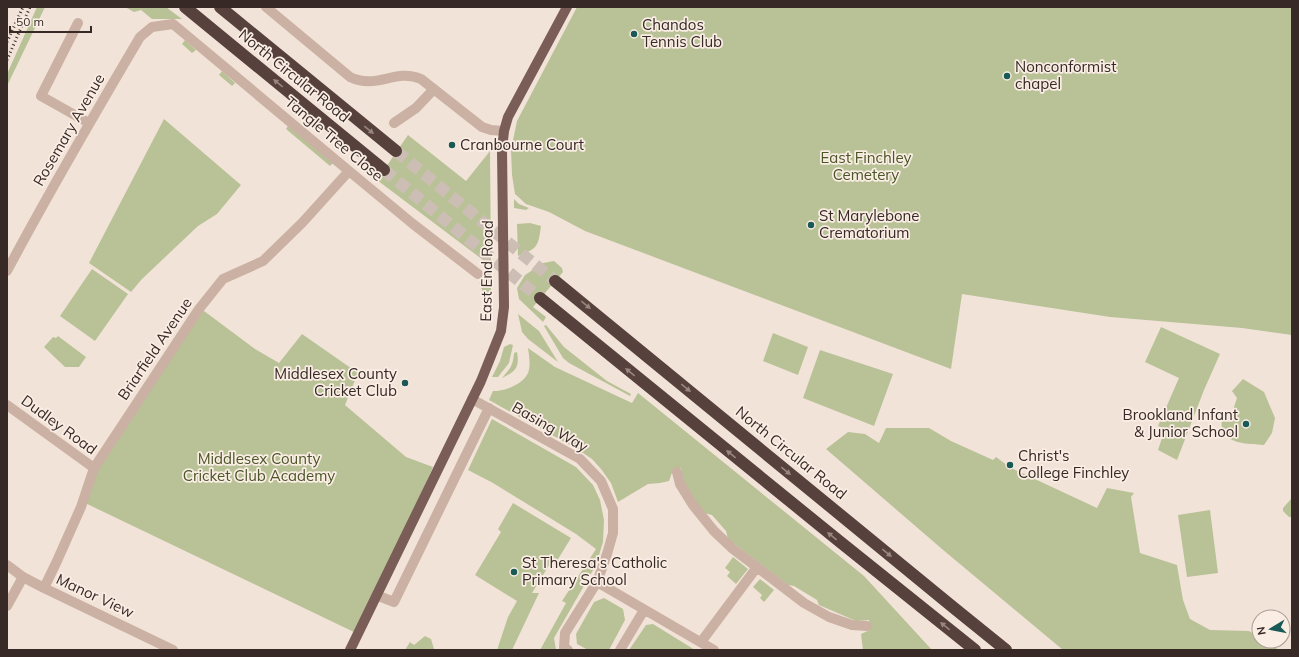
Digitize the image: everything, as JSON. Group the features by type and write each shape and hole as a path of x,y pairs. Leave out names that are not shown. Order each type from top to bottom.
{"highway":[{"name":"North Circular Road","path":"185,7 384,170"},
{"name":"North Circular Road","path":"220,7 396,151"},
{"name":"North Circular Road","path":"555,281 1006,650"},
{"path":"540,298 975,650"}],"main road":[{"name":"East End Road","path":"350,650 472,399 501,331 504,270 502,150 504,131 508,117 566,7"}],"street":[{"path":"266,7 350,77 357,80 371,82 404,75 411,75 421,78 482,127 491,130 504,131"},
{"path":"78,23 41,96 89,123"},
{"name":"Rosemary Avenue","path":"7,271 89,123 140,37 152,27 173,24"},
{"name":"Tangle Tree Close","path":"173,24 348,171 478,274"},
{"path":"394,123 416,108 434,89"},
{"name":"Briarfield Avenue","path":"44,588 81,507 94,468 199,309 222,279 263,262 302,223 348,171"},
{"name":"Basing Way","path":"472,399 580,459 601,481 613,509 613,533 607,554 597,582 565,634 564,648 568,650"},
{"name":"Dudley Road","path":"7,405 94,468"},
{"path":"376,596 394,602 489,408"},
{"path":"677,472 680,484 693,505 714,530 757,567 804,603 852,625 867,626"},
{"name":"Manor View","path":"7,565 23,577 44,588 173,650"},
{"path":"701,642 757,567"},
{"path":"7,606 23,577"},
{"path":"597,582 714,650"},
{"path":"620,650 644,610"}],"green space":[{"path":"37,7 45,7 7,86 7,74"},
{"path":"125,7 166,7 182,19 152,19 141,10 134,12"},
{"name":"East Finchley Cemetery","path":"577,7 1292,7 1292,335 1242,328 1110,317 962,294 951,369 585,231 549,212 526,204 515,194 512,175 511,150 517,121"},
{"path":"185,40 196,50 192,53 182,44"},
{"path":"222,71 235,83 232,86 219,75"},
{"path":"164,119 241,185 217,214 198,226 142,279 131,292 89,263"},
{"path":"288,126 334,162 330,166 286,129"},
{"path":"408,135 466,181 490,151 491,266 377,180"},
{"path":"514,199 519,204 529,208 526,210 514,208"},
{"path":"530,223 541,226 538,243 530,251 518,256 517,224"},
{"path":"554,261 562,268 563,272 533,307 546,317 543,322 519,299 517,288 525,275 543,263"},
{"path":"92,269 128,294 95,341 60,316"},
{"path":"486,274 491,274 491,296 485,297 479,283"},
{"name":"Middlesex County Cricket Club Academy","path":"200,308 255,349 279,363 302,334 358,373 345,405 406,457 433,467 377,595 358,634 83,502 95,467"},
{"path":"518,314 539,331 558,362 528,339 522,332"},
{"path":"546,325 564,347 607,381 631,394 630,396 569,363 563,358 544,326"},
{"path":"1161,327 1220,354 1204,390 1177,460 1158,450 1165,429 1158,426 1179,378 1145,362"},
{"path":"773,333 808,347 798,375 763,361"},
{"path":"58,336 86,357 79,367 65,367 44,347 53,337 56,338"},
{"path":"510,344 513,345 509,363 498,377 492,377 500,361 504,347"},
{"path":"528,348 555,367 632,403 638,393 864,576 932,650 863,650 861,634 870,630 869,620 856,621 819,605 817,600 794,586 788,585 728,539 726,531 712,515 704,513 683,483 681,468 673,470 669,481 648,484 618,502 611,483 592,459 577,449 489,400 493,391 503,390 517,384 522,381 528,373 530,360"},
{"path":"820,350 893,374 874,426 803,398"},
{"path":"517,352 518,362 516,369 502,378 511,367 514,353"},
{"path":"1243,379 1264,392 1275,418 1272,433 1264,445 1235,441 1224,434 1222,428 1222,420 1229,422 1237,398 1232,391"},
{"path":"492,419 576,467 593,485 600,500 604,520 603,542 596,565 554,638 556,650 540,650 566,603 562,601 596,549 576,534 493,483 468,470"},
{"path":"886,428 929,428 951,441 993,460 996,457 1011,468 1097,508 1107,488 1134,493 1131,497 1140,553 1177,565 1183,600 1190,619 1210,630 1249,631 1251,632 1251,649 1279,650 1063,650 942,549 826,449 848,432 865,434 879,443"},
{"path":"1291,499 1292,517 1289,517 1283,511 1283,508"},
{"path":"513,503 571,538 555,564 551,562 532,593 539,593 512,650 497,650 508,617 517,601 475,575 501,532 498,529"},
{"path":"1210,510 1218,573 1187,577 1178,515"},
{"path":"733,557 748,569 736,584 727,576 730,572 725,568"},
{"path":"760,579 774,590 764,602 760,598 762,595 753,587"},
{"path":"604,598 623,609 625,620 609,650 588,650 577,644 576,634 594,602"},
{"path":"653,624 695,650 629,650 646,625"},
{"path":"425,636 431,639 434,649 405,650 410,642 414,645"}],"tunnel":[{"path":"396,151 555,281"},
{"path":"384,170 540,298"}],"railway":[{"path":"7,42 23,7"},
{"path":"7,60 30,7"}],"place":[{"name":"Chandos Tennis Club","path":"634,34"},
{"name":"Nonconformist chapel","path":"1007,76"},
{"name":"Cranbourne Court","path":"452,145"},
{"name":"St Marylebone Crematorium","path":"811,225"},
{"name":"Middlesex County Cricket Club","path":"405,383"},
{"name":"Brookland Infant & Junior School","path":"1246,424"},
{"name":"Christ's College Finchley","path":"1010,465"},
{"name":"St Theresa's Catholic Primary School","path":"514,572"}]}
